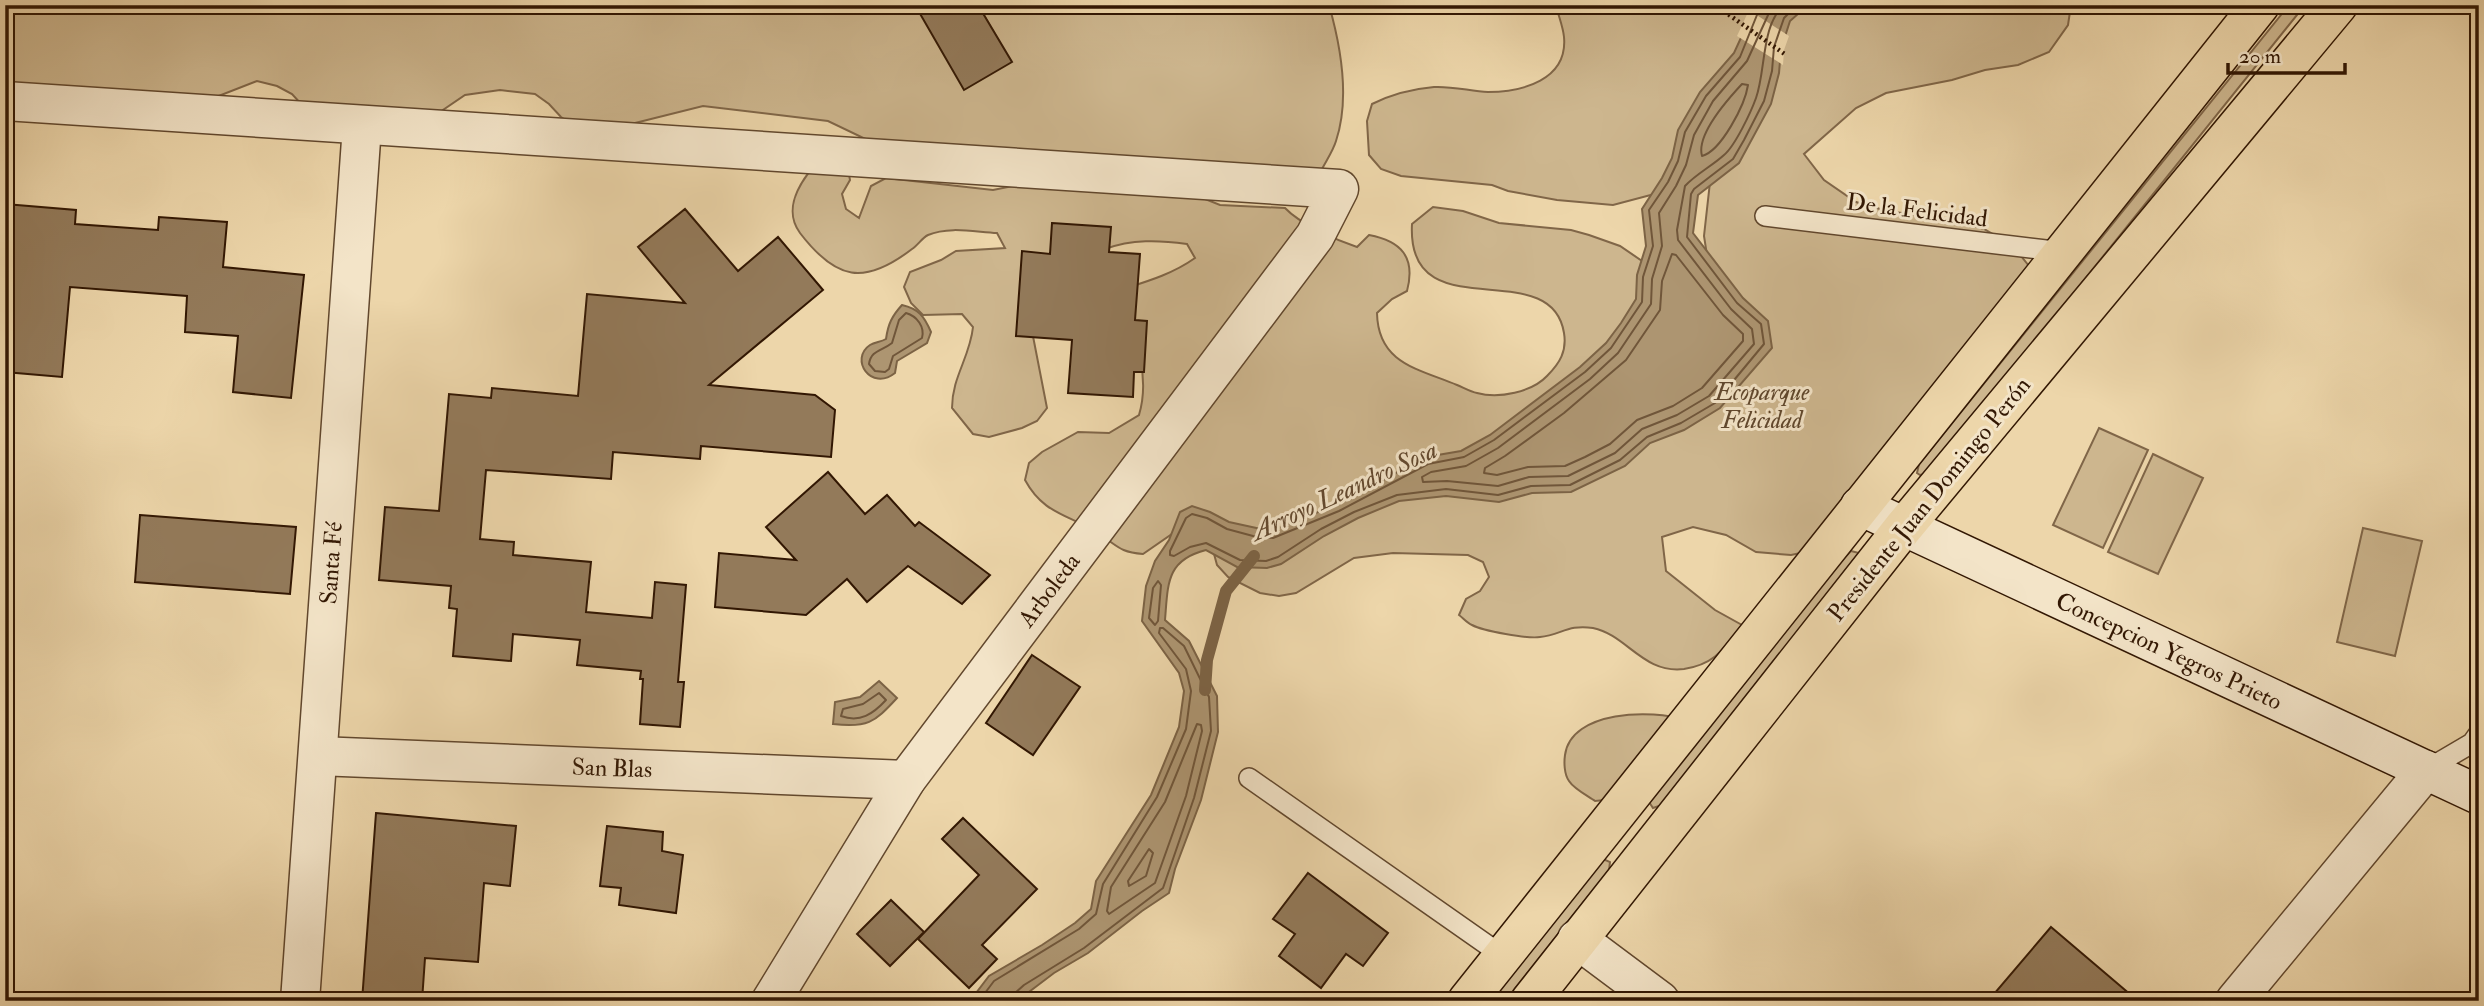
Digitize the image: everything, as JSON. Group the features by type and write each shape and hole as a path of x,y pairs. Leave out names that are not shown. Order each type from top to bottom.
{"main road":[{"name":"Presidente Juan Domingo Perón","path":"1467,1001 2260,5"},
{"name":"Presidente Juan Domingo Perón","path":"1530,1001 1903,528 2338,5"},
{"path":"1618,811 1656,839"}],"street":[{"path":"5,101 362,126"},
{"name":"Arboleda","path":"362,126 1339,189 1315,236 906,780 771,1001"},
{"name":"Santa Fé","path":"300,1001 362,126"},
{"name":"Concepcion Yegros Prieto","path":"1860,506 2479,795"},
{"name":"San Blas","path":"318,756 906,780"},
{"path":"2235,1001 2426,770"},
{"path":"1577,939 1660,1001"}],"lane":[{"name":"De la Felicidad","path":"1765,216 2063,252"},
{"path":"2426,770 2472,743 2479,733"},
{"path":"1249,778 1503,956"}],"path":[{"path":"1715,5 1786,55"}],"green space":[{"path":"5,5 919,5 1011,62 978,5 1329,5 1340,55 1342,108 1336,141 1321,171 880,146 828,121 703,106 611,129 576,127 535,94 500,90 465,95 437,114 303,106 292,94 277,86 257,81 170,115 5,107"},
{"name":"Ecoparque Felicidad","path":"1556,5 2071,5 2068,25 2049,52 2018,65 1886,93 1856,108 1804,154 1824,180 1856,202 1887,211 1955,220 1984,229 2013,246 2033,271 1824,548 1791,555 1756,552 1726,535 1693,527 1662,537 1666,571 1715,610 1742,625 1718,654 1695,667 1670,669 1657,666 1616,638 1593,628 1577,627 1534,637 1495,632 1470,624 1459,615 1466,599 1480,591 1489,577 1483,562 1468,555 1393,553 1354,558 1296,593 1279,596 1260,593 1228,577 1217,565 1210,539 1185,525 1143,554 1129,552 1088,527 1058,513 1040,500 1025,480 1029,463 1042,452 1078,432 1109,433 1139,415 1142,367 1117,291 1167,274 1195,258 1187,244 1146,241 1105,249 1031,326 1047,408 1037,421 989,437 973,434 952,408 955,386 973,327 962,314 923,315 911,303 904,287 910,272 956,251 1005,248 997,233 962,230 936,232 926,236 895,261 865,273 839,268 826,261 813,249 795,224 795,198 814,166 847,163 850,180 842,194 846,209 859,218 871,186 886,178 993,190 1028,183 1175,187 1220,205 1285,208 1309,226 1348,244 1357,247 1369,235 1390,242 1403,252 1409,269 1407,291 1392,299 1377,313 1379,330 1393,354 1415,369 1472,392 1486,395 1515,393 1541,382 1552,371 1563,351 1564,333 1553,310 1534,297 1454,285 1431,276 1416,257 1412,224 1433,207 1463,211 1499,223 1571,230 1620,246 1648,265 1709,268 1704,236 1710,182 1613,205 1557,200 1508,191 1492,185 1401,176 1381,169 1369,155 1367,121 1372,104 1379,100 1402,92 1434,87 1488,92 1515,89 1540,81 1551,73 1559,64 1563,52 1564,37"},
{"path":"2289,5 2305,5 1929,473 1917,473 1919,464"},
{"path":"2099,428 2148,450 2103,548 2053,525"},
{"path":"2153,454 2203,478 2158,574 2108,552"},
{"path":"2363,528 2422,541 2395,656 2337,642"},
{"path":"1851,551 1859,553 1662,805 1653,808 1649,802 1634,797 1595,801 1571,784 1565,772 1565,755 1571,740 1582,729 1597,721 1635,714 1671,716 1685,720"},
{"path":"1603,859 1610,862 1609,870 1505,1001 1487,1001"}],"water":[{"path":"1756,5 1808,5 1790,21 1781,49 1779,73 1771,104 1739,163 1698,195 1693,233 1743,298 1768,321 1772,348 1720,408 1684,430 1650,443 1625,466 1571,492 1532,493 1499,502 1446,496 1399,501 1358,518 1281,564 1267,568 1237,567 1206,550 1183,560 1176,567 1169,585 1165,620 1189,641 1217,696 1218,732 1201,800 1175,869 1169,893 1017,1001 970,1001 989,976 1042,945 1091,909 1096,881 1151,795 1179,727 1184,691 1179,673 1142,621 1146,586 1155,561 1169,540 1180,512 1192,506 1229,522 1270,531 1336,505 1426,457 1461,451 1490,435 1580,367 1606,343 1636,299 1637,275 1646,246 1642,209 1672,158 1678,130 1700,92 1734,53"},
{"path":"902,305 917,311 931,332 927,343 897,361 895,373 878,379 871,376 862,365 864,351 870,345 886,339 891,320"},
{"path":"879,681 897,698 882,713 862,724 833,724 835,702 860,697"}],"pier":[{"path":"1749,10 1789,36 1783,65 1737,36"}],"building":[{"path":"915,5 978,5 1012,62 964,90"},
{"path":"5,204 76,210 75,224 158,230 159,217 227,222 223,267 304,275 291,398 233,392 238,336 185,332 187,296 70,287 62,377 5,372"},
{"path":"685,209 738,271 778,237 823,290 709,385 815,395 835,410 831,457 701,446 700,459 613,452 611,479 486,470 480,539 514,542 513,555 591,562 586,612 652,618 655,582 686,585 678,682 684,682 680,727 640,724 643,679 640,679 641,671 577,665 580,640 513,634 511,661 453,656 457,609 449,608 451,586 379,580 385,507 439,511 449,394 491,398 492,388 578,396 587,294 685,303 638,247"},
{"path":"1052,223 1111,227 1109,252 1140,254 1135,320 1147,321 1144,372 1134,372 1133,397 1068,393 1072,340 1016,336 1022,251 1050,254"},
{"path":"828,472 865,514 887,495 915,526 919,522 990,575 962,604 908,566 867,602 847,579 806,615 715,607 719,553 796,560 766,527"},
{"path":"140,515 296,527 290,594 135,582"},
{"path":"1032,655 1080,687 1033,755 986,723"},
{"path":"376,813 516,826 510,886 484,883 478,962 425,958 422,1001 362,1001"},
{"path":"963,818 1037,889 982,945 997,959 969,988 918,939 979,875 942,839"},
{"path":"607,826 663,832 662,851 683,855 676,913 619,905 621,888 600,886"},
{"path":"1308,873 1388,933 1363,966 1346,954 1321,988 1279,956 1295,934 1273,919"},
{"path":"891,900 924,932 890,966 857,934"},
{"path":"2051,927 2138,1001 1988,1001"}],"waterway":[{"name":"Arroyo Leandro Sosa","path":"1205,690 1207,660 1226,591 1254,556"}]}
